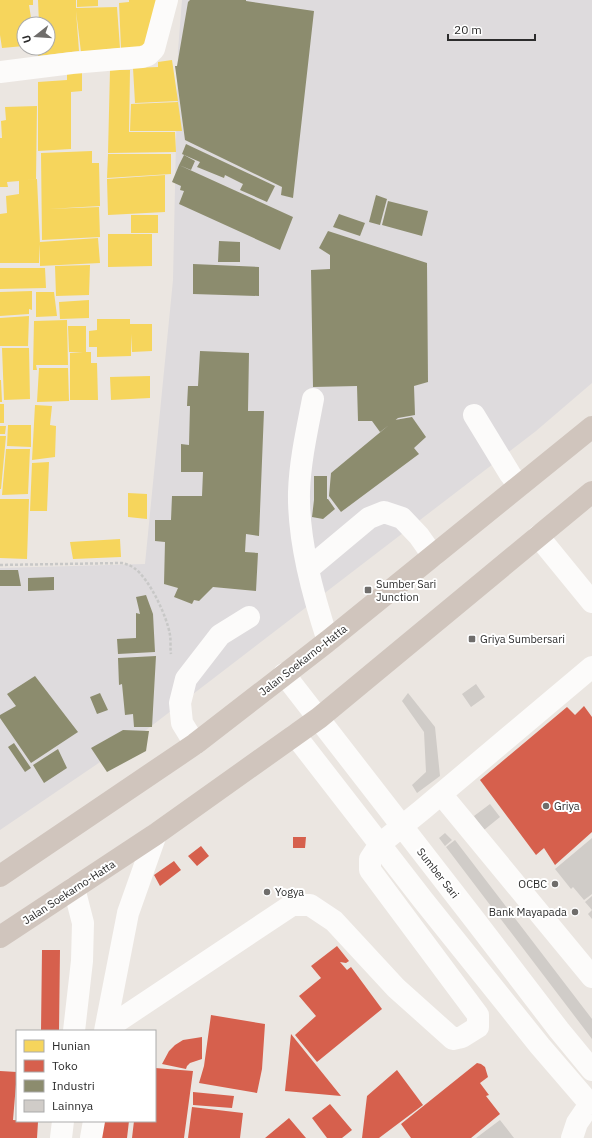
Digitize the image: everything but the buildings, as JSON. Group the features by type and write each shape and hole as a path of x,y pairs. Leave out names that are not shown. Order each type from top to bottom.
{"highway":[{"name":"Jalan Soekarno-Hatta","path":"0,876 195,744 328,641 592,427"},
{"name":"Jalan Soekarno-Hatta","path":"0,937 156,834 319,718 592,492"}],"street":[{"path":"1,68 142,58 154,49 167,0"},
{"path":"313,399 301,465 299,493 301,526 308,569 318,613 328,641"},
{"path":"474,415 519,486"},
{"path":"308,569 369,518 384,512 402,518 419,536 433,556"},
{"path":"538,536 590,595"},
{"path":"195,744 182,723 180,703 186,679 220,635 249,617"},
{"path":"106,1030 292,905 310,905 334,921 396,988 453,1039 462,1037 478,1027 478,1015 370,870 370,859 380,844 592,668"},
{"name":"Sumber Sari","path":"284,674 559,1030 592,1070"},
{"path":"295,735 423,900 540,1046 591,1102 575,1130 561,1138"},
{"path":"441,794 592,977"},
{"path":"106,1030 128,913 156,834"},
{"path":"74,888 83,923 82,961 74,1030"},
{"path":"61,1138 64,1122"},
{"path":"91,1138 94,1122"}],"path":[{"path":"0,565 122,563 135,568 145,579 156,596 170,634 171,656"}],"shaded area":[{"path":"182,0 592,0 592,383 536,431 137,737 0,830 0,568 145,564 173,280 178,50"}],"place":[{"name":"Sumber Sari Junction","path":"368,590"},
{"name":"Griya Sumbersari","path":"472,639"},
{"name":"Griya","path":"546,806"},
{"name":"OCBC","path":"555,884"},
{"name":"Yogya","path":"267,892"},
{"name":"Bank Mayapada","path":"575,912"}]}
